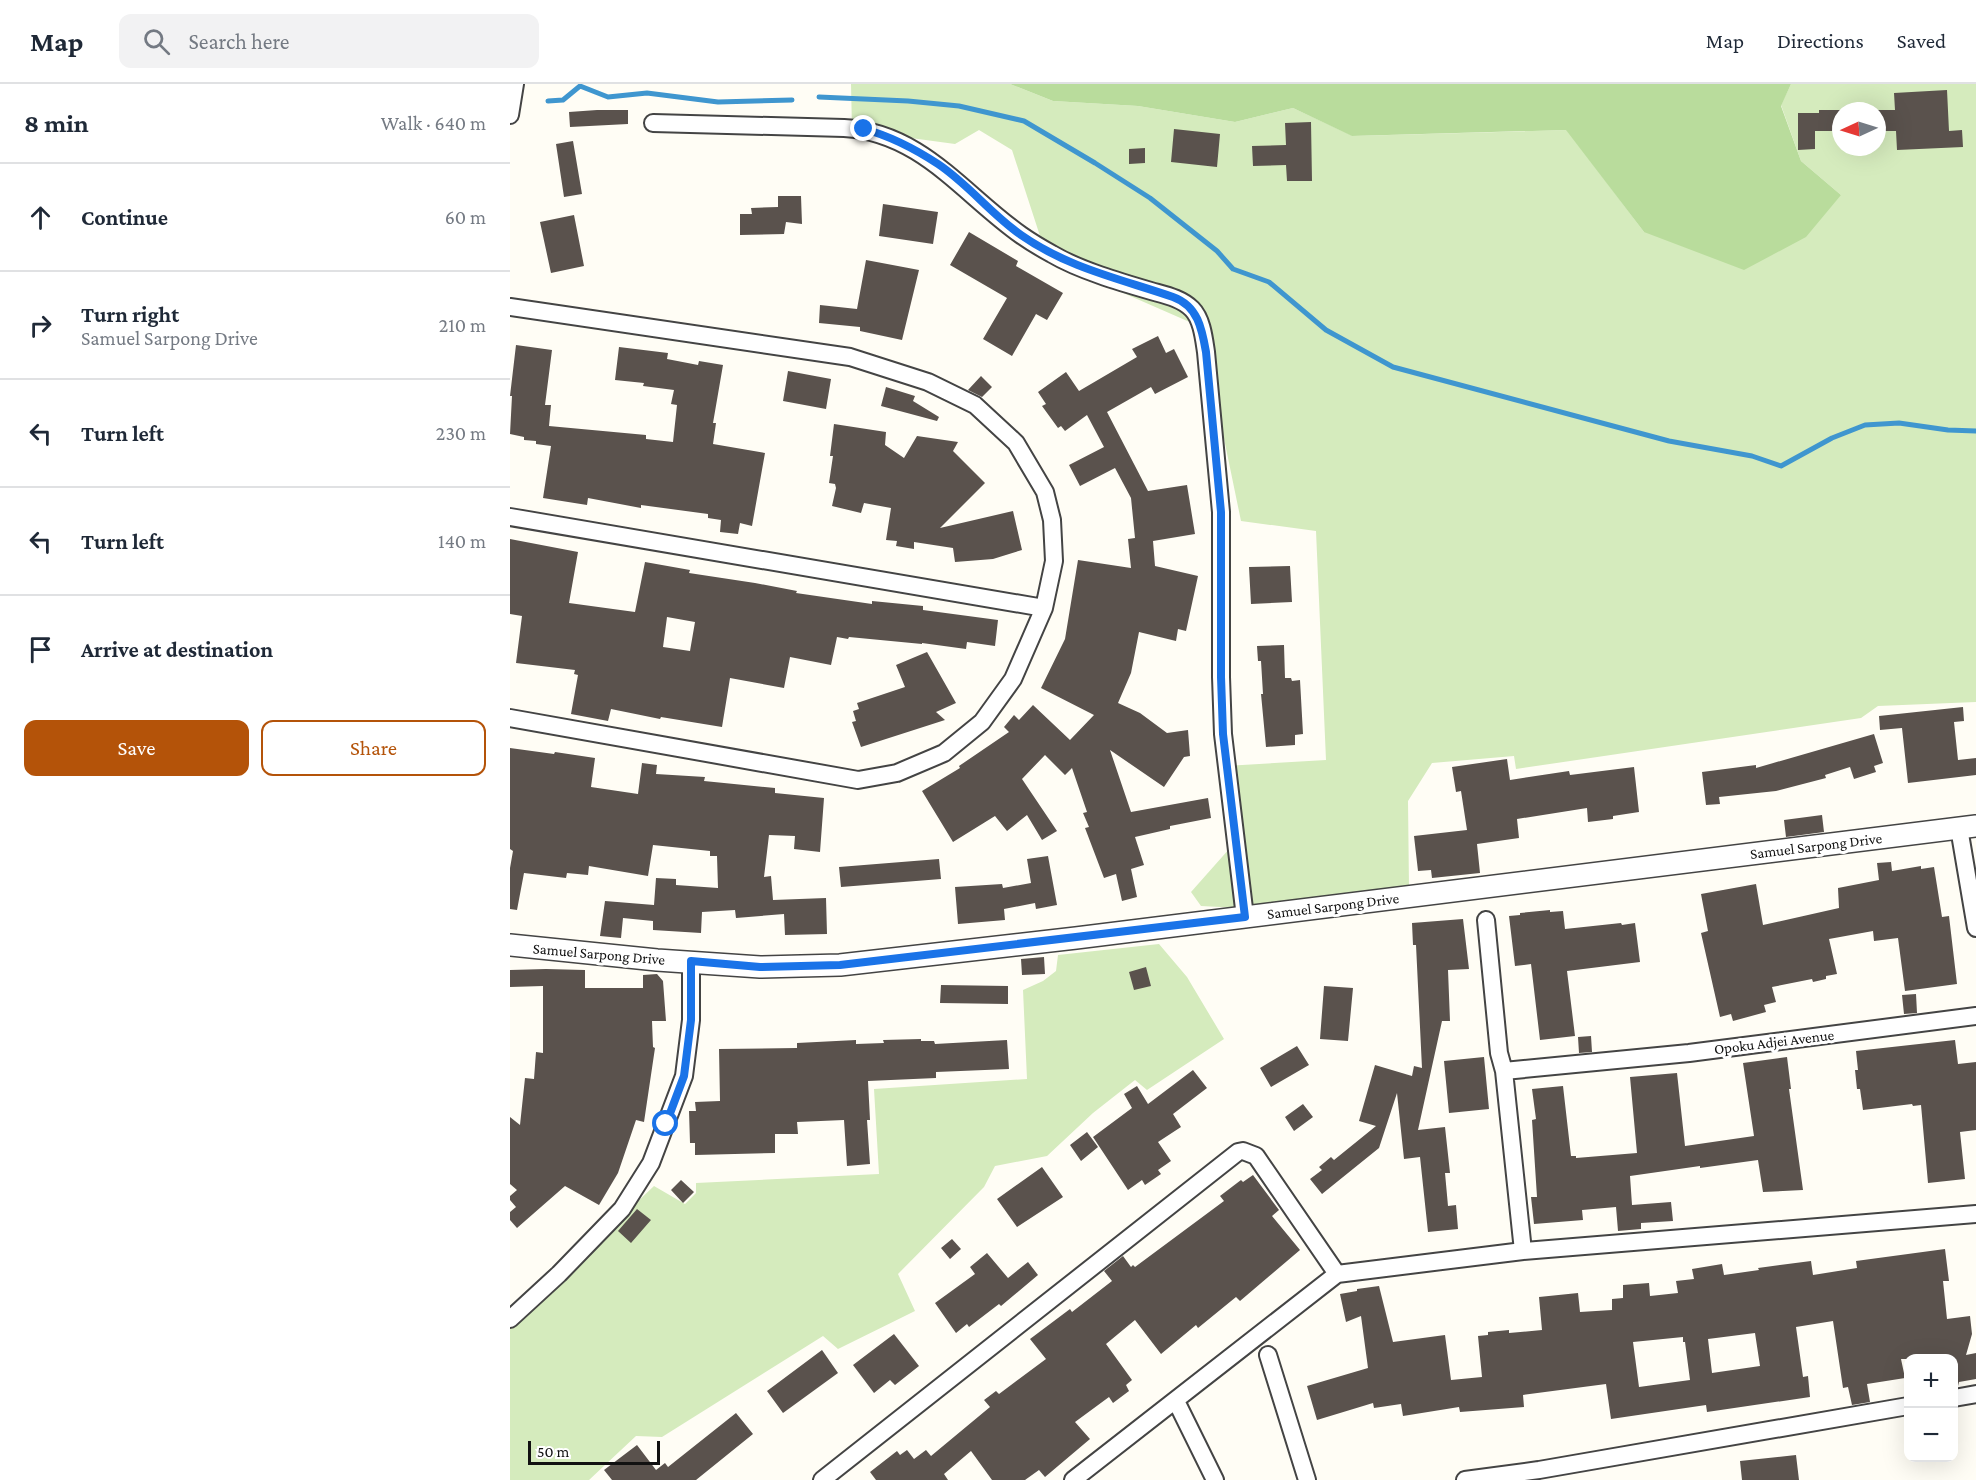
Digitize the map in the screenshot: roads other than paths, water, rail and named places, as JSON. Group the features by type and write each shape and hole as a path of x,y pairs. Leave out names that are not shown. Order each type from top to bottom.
{"street":[{"path":"510,115 515,84"},
{"path":"653,123 864,129 884,134 938,164 1020,234 1055,256 1102,275 1176,298 1194,310 1203,331 1206,352 1221,512 1223,734 1245,917"},
{"path":"510,307 850,357 928,382 975,405 1016,443 1045,492 1052,520 1054,561 1044,608 1013,679 982,722 944,753 897,773 858,780 510,718"},
{"path":"510,517 1044,608"},
{"path":"1968,827 1976,928"},
{"name":"Samuel Sarpong Drive","path":"510,945 657,960 760,967 840,965 1968,827"},
{"path":"1486,920 1499,1053 1504,1071 1523,1251"},
{"path":"510,1319 559,1274 622,1209 651,1163 684,1076 691,1020 691,961"},
{"name":"Opoku Adjei Avenue","path":"1504,1071 1700,1051 1976,1016"},
{"path":"822,1480 1238,1152 1243,1151 1256,1156 1337,1274"},
{"path":"1073,1480 1337,1274 1523,1251 1976,1214"},
{"path":"1268,1355 1307,1480"},
{"path":"1958,1397 1976,1394"},
{"path":"1176,1401 1215,1480"},
{"path":"1465,1480 1540,1475 1904,1407"}],"waterway":[{"path":"548,101 563,100 580,86 608,97 647,93 718,102 792,100"},
{"path":"819,97 959,106 1024,121 1150,198 1217,251 1233,269 1269,282 1326,330 1393,367 1669,441 1752,456 1781,466 1832,438 1865,425 1899,423 1948,430 1976,431"}]}
